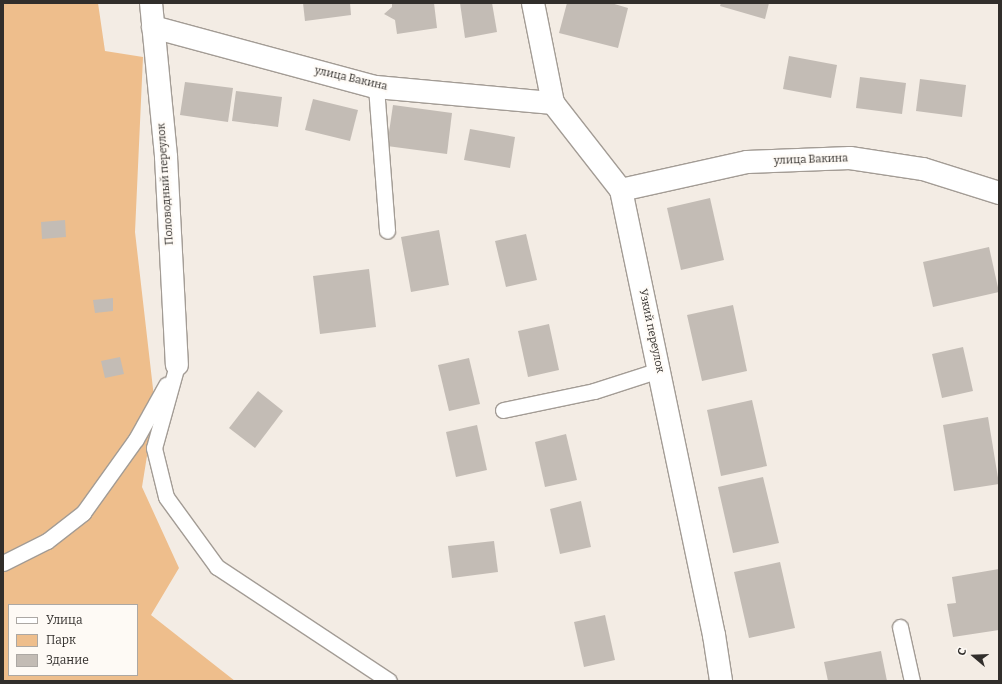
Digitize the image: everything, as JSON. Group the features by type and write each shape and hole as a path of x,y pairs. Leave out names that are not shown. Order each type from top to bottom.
{"street":[{"name":"Половодный переулок","path":"151,3 166,156 177,365"},
{"name":"Узкий переулок","path":"533,3 553,103 621,190 714,635 721,681"},
{"name":"улица Вакина","path":"153,27 376,87 553,103"},
{"name":"улица Вакина","path":"621,190 747,162 850,158 923,169 999,193"}],"lane":[{"path":"376,87 387,231"},
{"path":"3,564 47,541 82,513 136,439 177,365"},
{"path":"177,365 154,448 166,497 217,566 389,681"},
{"path":"503,410 594,391 659,370"},
{"path":"900,627 912,681"}],"green space":[{"path":"3,3 98,3 105,51 143,57 135,232 155,406 142,487 179,568 151,615 235,681 3,681"}],"building":[{"path":"303,3 350,3 351,15 305,21"},
{"path":"392,3 434,3 437,28 397,34 395,20 384,14 392,7"},
{"path":"460,3 492,3 497,32 465,38"},
{"path":"567,3 611,3 628,8 618,48 559,33"},
{"path":"721,3 769,3 765,19 720,6"},
{"path":"789,56 837,65 831,98 783,89"},
{"path":"860,77 906,83 902,114 856,108"},
{"path":"920,79 966,85 962,117 916,111"},
{"path":"185,82 233,88 228,122 180,115"},
{"path":"236,91 282,97 278,127 232,121"},
{"path":"313,99 358,110 350,141 305,130"},
{"path":"393,105 452,113 447,154 387,146"},
{"path":"470,129 515,137 510,168 464,160"},
{"path":"710,198 724,260 681,270 667,208"},
{"path":"65,220 66,237 42,239 41,222"},
{"path":"439,230 449,285 411,292 401,237"},
{"path":"526,234 537,280 506,287 495,241"},
{"path":"989,247 999,292 933,307 923,262"},
{"path":"369,269 376,327 320,334 313,276"},
{"path":"113,298 113,311 95,313 93,300"},
{"path":"733,305 747,371 702,381 687,315"},
{"path":"549,324 559,370 528,377 518,331"},
{"path":"963,347 973,391 942,398 932,354"},
{"path":"120,357 124,374 105,378 101,361"},
{"path":"469,358 480,404 449,411 438,365"},
{"path":"258,391 283,411 255,448 229,428"},
{"path":"752,400 767,466 721,476 707,410"},
{"path":"988,417 999,484 954,491 943,425"},
{"path":"477,425 487,470 456,477 446,432"},
{"path":"566,434 577,480 545,487 535,442"},
{"path":"763,477 779,543 733,553 718,487"},
{"path":"581,501 591,547 560,554 550,509"},
{"path":"494,541 498,572 452,578 448,546"},
{"path":"780,562 795,628 749,638 734,572"},
{"path":"999,569 999,630 953,637 947,604 956,603 952,577"},
{"path":"605,615 615,660 584,667 574,622"},
{"path":"881,651 887,681 828,681 824,662"}]}
